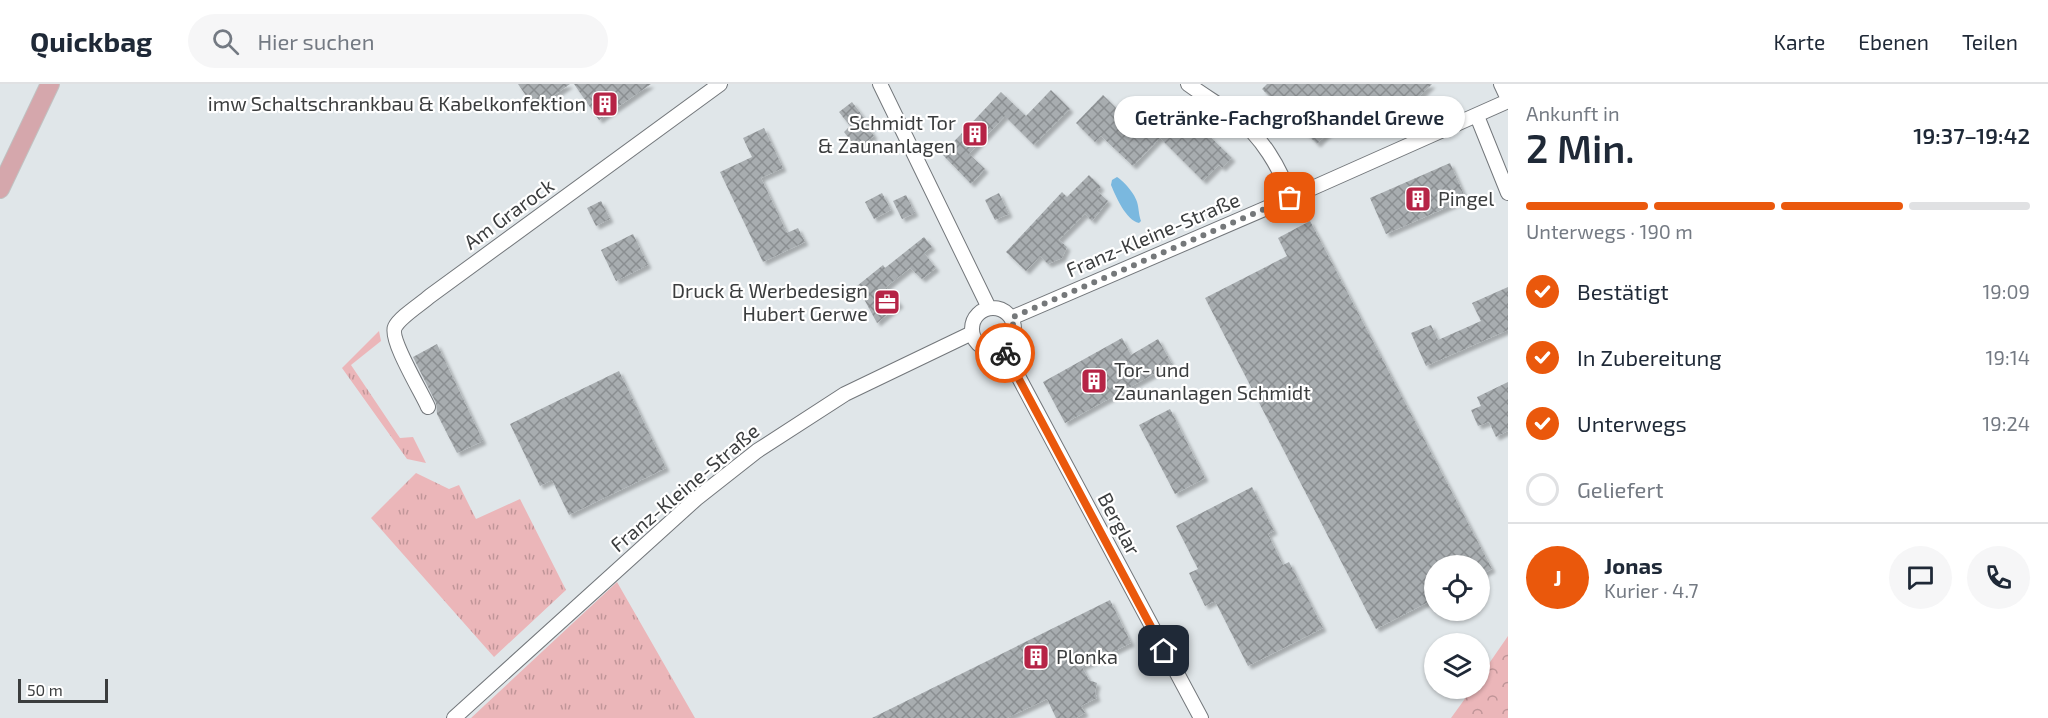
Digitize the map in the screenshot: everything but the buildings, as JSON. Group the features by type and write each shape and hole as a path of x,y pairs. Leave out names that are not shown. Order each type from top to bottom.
{"main road":[{"path":"0,189 50,84"}],"street":[{"name":"Am Grarock","path":"429,407 393,333 397,324 430,296 720,84"},
{"path":"880,84 988,308"},
{"path":"1188,84 1237,118 1256,138 1274,160 1290,198"},
{"path":"1501,84 1508,100"},
{"name":"Franz-Kleine-Straße","path":"1011,318 1477,116 1508,100"},
{"path":"1477,116 1508,193"},
{"path":"988,308 1001,309 1011,318 1014,331 1008,344 1003,348 996,350 983,348 978,344 972,333 973,320 976,315 988,308"},
{"name":"Franz-Kleine-Straße","path":"454,718 696,499 757,451 845,394 972,333"},
{"name":"Berglar","path":"1003,348 1201,718"}],"green space":[{"path":"379,331 381,341 351,365 400,438 413,437 426,463 407,459 342,368"},
{"path":"416,473 449,489 459,485 476,519 520,499 566,590 494,657 371,518"},
{"path":"617,582 695,718 471,718"},
{"path":"1508,636 1508,718 1451,718 1465,699 1490,699 1490,662"}],"water":[{"path":"1117,177 1127,186 1137,202 1141,221 1139,223 1126,213 1116,196 1111,185 1112,180"}],"way so far":[{"path":"1005,353 1003,348 1012,338 1014,331 1011,318 1290,198"}],"place":[{"name":"imw Schaltschrankbau & Kabelkonfektion","path":"605,104"},
{"name":"Schmidt Tor & Zaunanlagen","path":"975,134"},
{"name":"Getränke-Fachgroßhandel Grewe","path":"1290,198"},
{"name":"Pingel","path":"1418,199"},
{"name":"Druck & Werbedesign Hubert Gerwe","path":"887,302"},
{"name":"Tor- und Zaunanlagen Schmidt","path":"1094,381"},
{"name":"Plonka","path":"1036,657"}],"route":[{"path":"1005,353 1164,651"}]}
